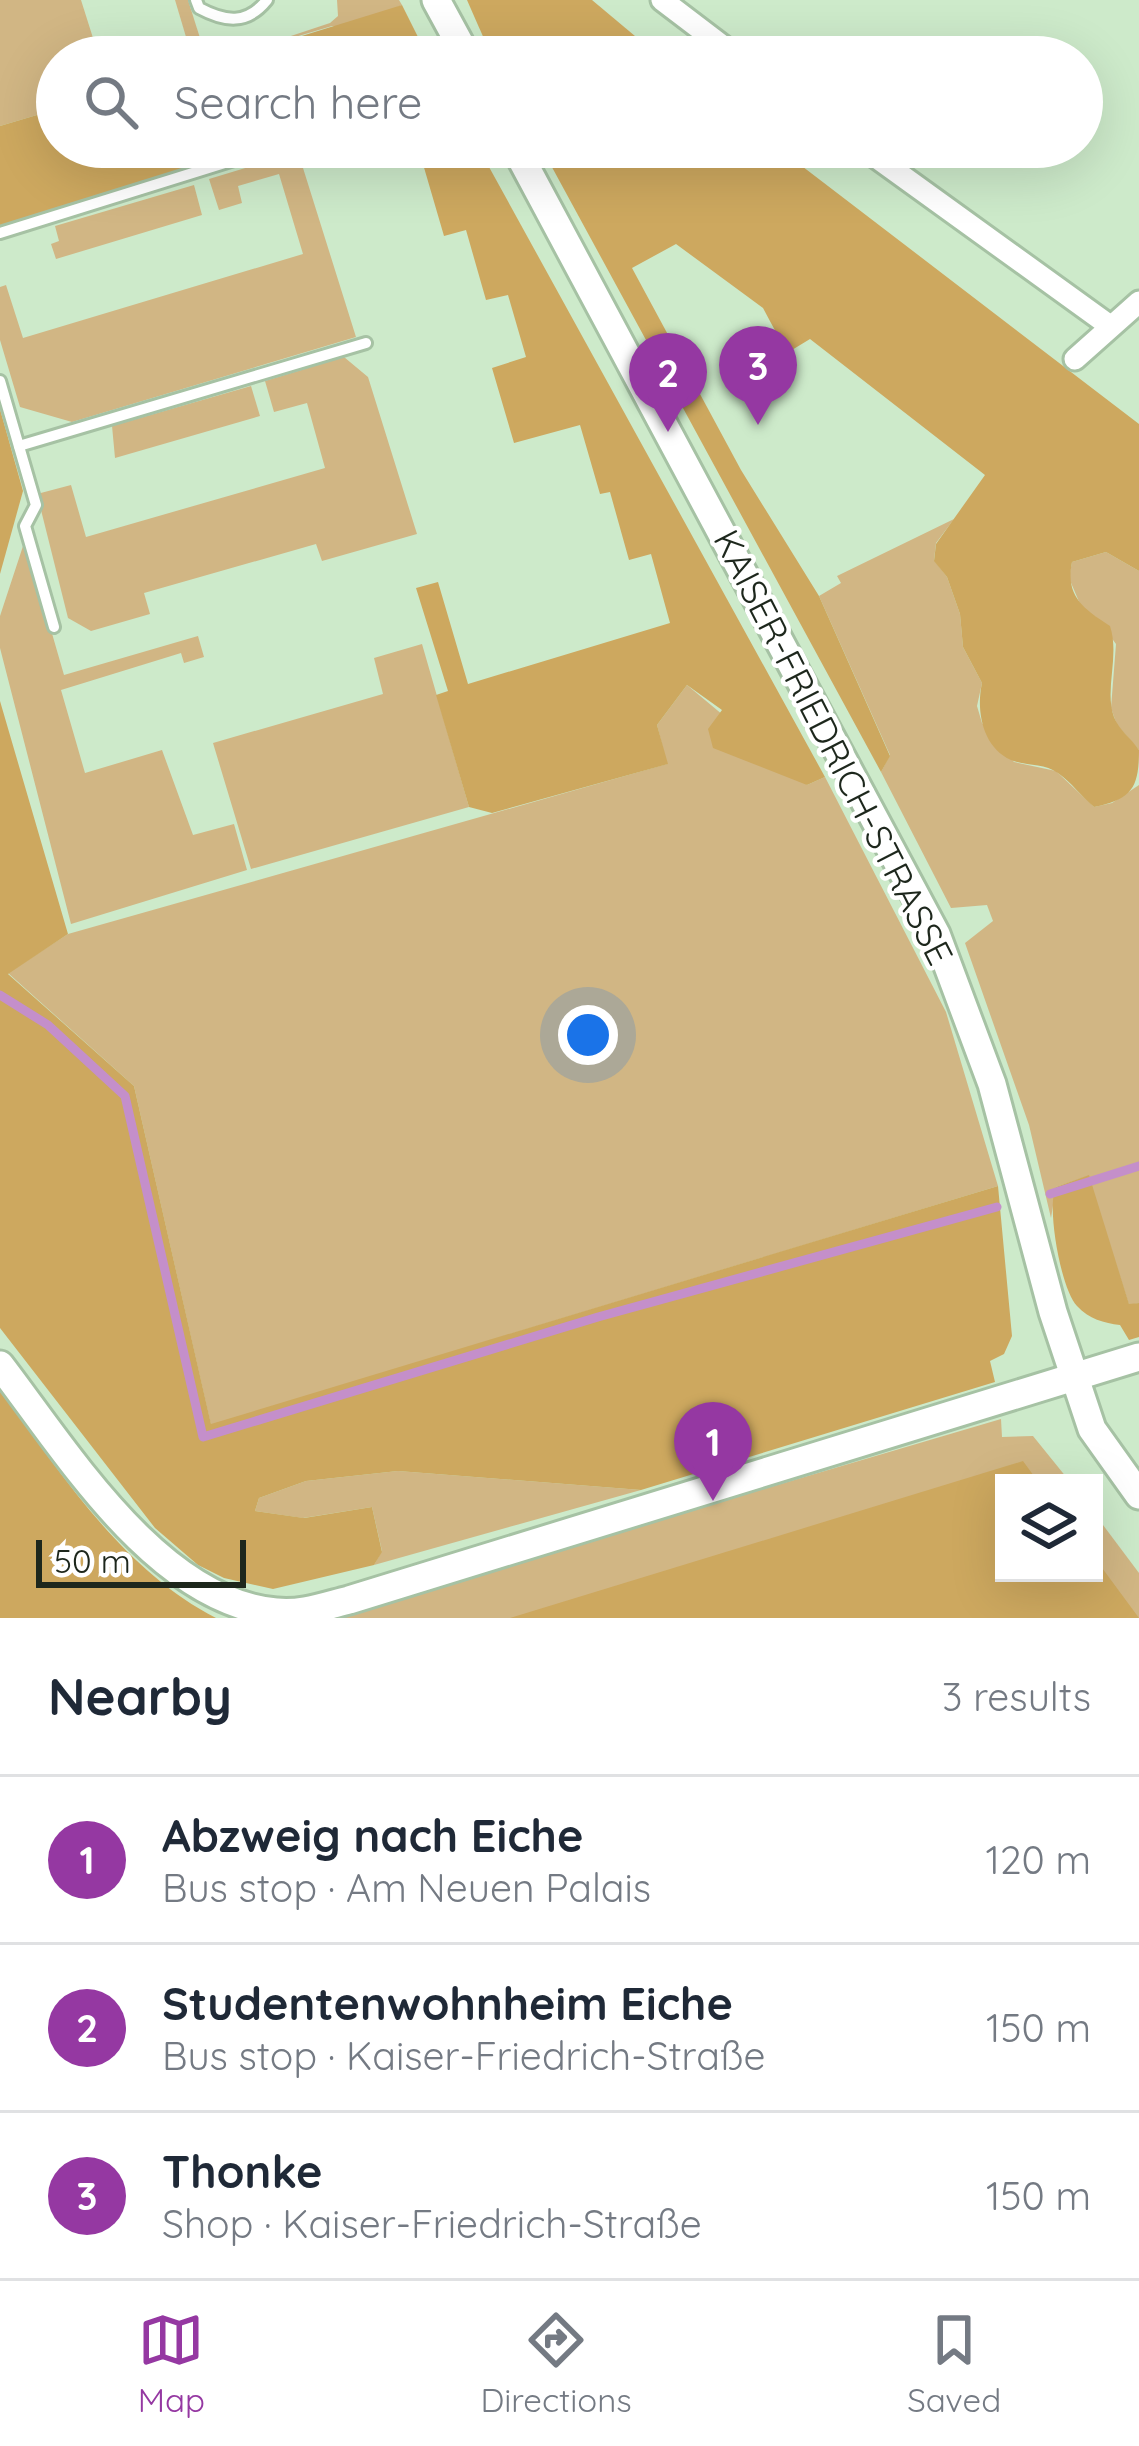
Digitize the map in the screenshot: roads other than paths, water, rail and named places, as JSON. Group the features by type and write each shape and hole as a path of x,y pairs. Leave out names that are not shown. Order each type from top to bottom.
{"street":[{"path":"436,0 455,36"},
{"path":"662,0 709,36"},
{"name":"KAISER-FRIEDRICH-STRASSE","path":"526,168 936,934 992,1084 1092,1429 1139,1496"},
{"path":"891,168 1110,326"},
{"path":"1075,359 1139,302"},
{"path":"0,1365 142,1541 192,1582 262,1615 301,1612 349,1600 1139,1357"}],"lane":[{"path":"196,0 199,8 232,20 254,14 267,0"},
{"path":"0,233 209,168"},
{"path":"19,446 366,343"},
{"path":"0,381 36,505 25,526 54,626"}],"waterway":[{"path":"0,995 48,1025 125,1096 203,1437 598,1317 997,1207"},
{"path":"1050,1194 1139,1166"}],"place":[{"name":"Thonke","path":"758,425"},
{"name":"Studentenwohnheim Eiche","path":"668,432"},
{"name":"Abzweig nach Eiche","path":"713,1501"}]}
